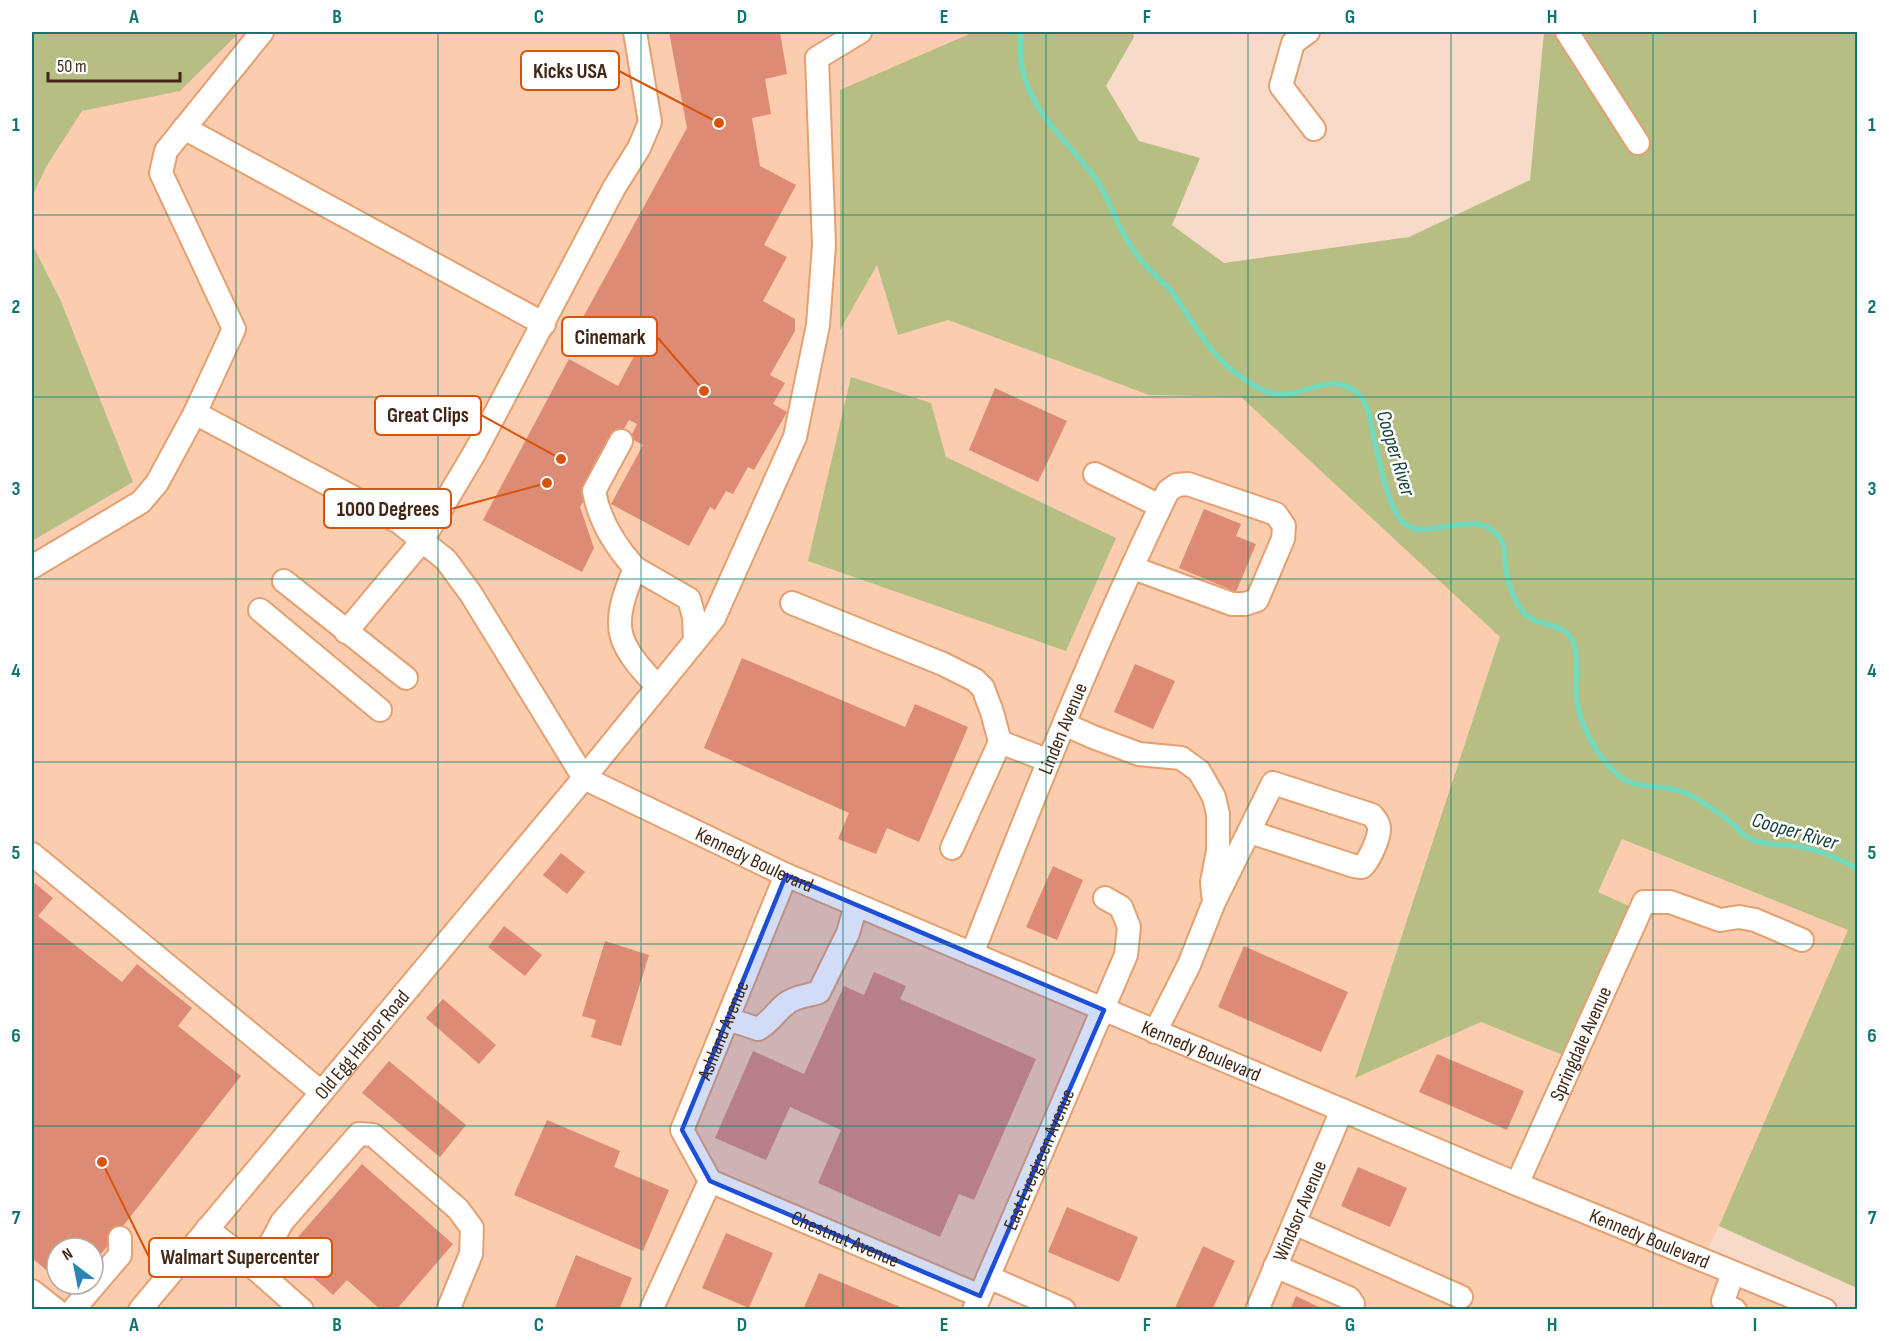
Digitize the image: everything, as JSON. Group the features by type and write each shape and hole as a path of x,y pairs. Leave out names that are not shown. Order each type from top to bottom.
{"street":[{"path":"32,567 141,502 157,483 195,413 234,328 161,173 166,151 262,32"},
{"path":"346,632 422,541 475,452 614,188 639,148 650,122 635,32"},
{"name":"Old Egg Harbor Road","path":"140,1310 584,778 714,618 795,436 818,325 824,245 817,58 860,32"},
{"path":"1308,32 1293,43 1281,86 1314,129"},
{"path":"1567,32 1638,143"},
{"path":"184,128 544,324"},
{"path":"195,413 399,522 446,561 471,594 584,778"},
{"path":"621,441 594,491 600,512 618,549 634,568 689,599 694,617 695,641"},
{"path":"1095,474 1160,506"},
{"name":"Linden Avenue","path":"972,954 1047,760 1064,724 1133,567 1160,506 1168,490 1177,485 1188,484 1276,514 1284,526 1283,539 1257,600 1245,604 1232,604 1133,567"},
{"path":"634,568 625,592 621,617 622,637 637,663 658,687"},
{"path":"284,581 406,678"},
{"path":"792,603 943,664 975,680 983,688 1000,742 952,848"},
{"path":"260,610 380,710"},
{"path":"1064,724 1139,754 1182,758 1199,771 1214,797 1218,814 1218,851 1212,882 1215,902"},
{"path":"1000,742 1047,760"},
{"name":"Kennedy Boulevard","path":"584,778 786,875 1517,1184 1825,1310"},
{"path":"1155,1032 1189,965 1215,902 1273,783 1372,816 1380,830 1368,862 1362,867 1250,832"},
{"path":"32,854 321,1092"},
{"name":"Ashland Avenue","path":"710,1182 682,1130 786,875"},
{"name":"East Evergreen Avenue","path":"980,1294 1126,955 1129,927 1121,907 1105,898"},
{"name":"Springdale Avenue","path":"1517,1184 1644,902 1670,902 1720,920 1739,917 1755,920 1802,940"},
{"path":"728,1019 758,1029 769,1023 786,1004 796,998 819,992 848,933 856,904"},
{"name":"Windsor Avenue","path":"1257,1310 1342,1110"},
{"path":"253,1267 272,1241 282,1222 345,1148 359,1134 373,1135 459,1209 472,1228 471,1254 448,1310"},
{"path":"651,1310 710,1182"},
{"name":"Chestnut Avenue","path":"710,1182 980,1294 1064,1310"},
{"path":"1294,1223 1461,1297"},
{"path":"207,1229 302,1310"},
{"path":"73,1310 120,1255 120,1238"},
{"path":"1275,1266 1349,1298 1353,1304 1351,1310"},
{"path":"1733,1273 1723,1301 1735,1310"},
{"path":"32,1292 56,1310"}],"highlighted area":[{"path":"786,875 1104,1010 980,1296 710,1181 682,1130"}],"shaded area":[{"path":"240,32 969,32 840,328 877,265 899,335 948,320 1149,395 1241,397 1500,637 1355,1077 1481,1022 1570,1058 1639,911 1598,892 1622,839 1849,930 1719,1226 1702,1259 1819,1309 1054,1310 986,1282 974,1310 32,1309 32,541 133,482 60,299 32,244 32,197 46,167 82,111 180,91"}],"green space":[{"path":"32,32 240,32 180,91 82,111 46,167 32,197"},
{"path":"969,32 1133,32 1134,37 1106,86 1139,141 1200,158 1172,225 1224,263 1409,237 1530,180 1544,32 1857,32 1857,1288 1719,1226 1848,930 1622,839 1598,892 1640,911 1570,1058 1481,1022 1355,1078 1500,637 1241,397 1149,395 948,320 898,335 877,265 840,330 840,90 967,35"},
{"path":"32,244 60,299 133,482 32,541"},
{"path":"851,377 931,403 946,457 1116,538 1066,651 808,561"}],"building":[{"path":"669,32 780,32 787,74 765,79 771,114 752,118 760,166 796,185 764,245 787,257 763,301 795,319 795,331 770,375 785,383 773,404 787,412 754,470 748,467 733,494 726,491 715,510 710,507 689,546 611,504 643,445 630,438 637,424 629,420 580,507 594,548 582,572 483,520 569,359 618,386 637,351 581,321 687,128"},
{"path":"995,388 1067,421 1038,482 969,450"},
{"path":"1204,509 1241,524 1236,536 1256,544 1236,592 1179,568"},
{"path":"742,658 905,727 915,704 968,727 919,842 887,828 876,854 838,839 849,813 704,748"},
{"path":"1135,664 1175,681 1153,729 1114,712"},
{"path":"561,853 585,872 567,894 543,875"},
{"path":"1053,866 1083,880 1057,940 1026,927"},
{"path":"32,881 53,898 38,916 122,982 137,964 192,1008 178,1026 241,1076 105,1249 105,1236 45,1236 45,1269 32,1258"},
{"path":"504,926 542,955 525,976 488,947"},
{"path":"605,941 649,955 621,1046 591,1037 596,1020 582,1016"},
{"path":"1244,946 1348,992 1321,1052 1218,1007"},
{"path":"874,972 906,986 900,999 1036,1059 974,1200 959,1194 940,1237 818,1183 841,1130 790,1107 766,1160 715,1138 753,1051 804,1074 844,986 864,995"},
{"path":"443,999 496,1045 479,1064 426,1018"},
{"path":"1437,1054 1524,1091 1507,1130 1419,1092"},
{"path":"389,1061 466,1125 440,1157 362,1093"},
{"path":"547,1120 620,1151 614,1167 669,1190 643,1251 514,1195"},
{"path":"362,1164 453,1244 396,1310 381,1310 347,1280 333,1295 307,1272 321,1257 298,1237"},
{"path":"1358,1167 1407,1188 1390,1227 1341,1206"},
{"path":"1067,1207 1138,1237 1119,1282 1048,1252"},
{"path":"726,1233 773,1253 749,1308 702,1288"},
{"path":"1203,1246 1235,1261 1212,1310 1174,1310"},
{"path":"576,1255 632,1278 619,1310 554,1310"},
{"path":"819,1273 905,1309 905,1310 803,1310"},
{"path":"1296,1296 1325,1310 1290,1310"}],"waterway":[{"name":"Cooper River","path":"1022,32 1020,51 1023,72 1033,98 1050,123 1098,182 1121,229 1138,256 1170,289 1222,361 1232,371 1265,391 1289,394 1331,384 1352,389 1363,400 1369,413 1384,482 1391,503 1400,519 1409,527 1421,529 1476,524 1488,528 1499,537 1504,548 1510,586 1523,612 1535,620 1563,630 1573,641 1577,659 1576,688 1579,712 1588,736 1611,768 1626,781 1634,784 1675,789 1690,795 1716,811 1745,836 1755,841 1809,849 1831,856 1858,869"}],"place":[{"name":"Kicks USA","path":"719,123"},
{"name":"Cinemark","path":"704,391"},
{"name":"Great Clips","path":"561,459"},
{"name":"1000 Degrees","path":"547,483"},
{"name":"Walmart Supercenter","path":"102,1162"}]}
